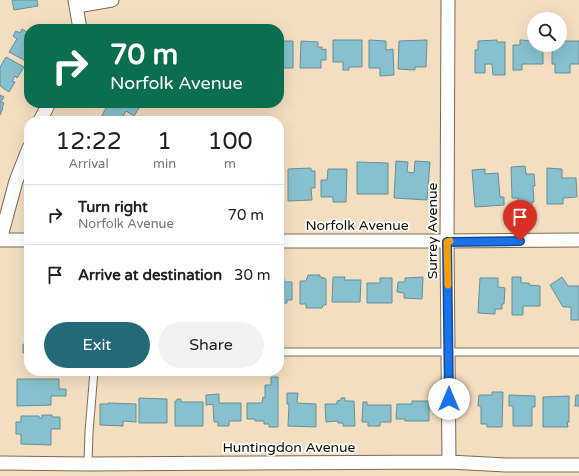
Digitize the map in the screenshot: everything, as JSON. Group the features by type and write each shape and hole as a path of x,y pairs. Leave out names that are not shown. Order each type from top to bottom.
{"street":[{"path":"79,24 76,3 112,0"},
{"name":"Surrey Avenue","path":"448,0 447,242 449,462"},
{"path":"24,161 16,181 0,240 24,240"},
{"name":"Norfolk Avenue","path":"284,241 447,242 579,240"},
{"name":"Huntingdon Avenue","path":"0,463 449,462 509,470 579,465"}],"lane":[{"path":"284,352 579,352"},
{"path":"88,464 94,376"}],"building":[{"path":"12,0 37,0 38,6 14,10"},
{"path":"22,29 24,30 24,60 9,52 17,39 13,36 16,31 20,33"},
{"path":"333,40 362,40 362,67 349,67 349,70 343,70 343,62 333,62"},
{"path":"369,40 386,41 386,50 393,49 394,75 380,76 380,68 369,68"},
{"path":"427,40 426,67 415,67 415,70 398,69 399,41"},
{"path":"497,40 497,42 505,42 505,75 493,75 492,64 485,64 485,73 475,73 475,50 478,50 478,41"},
{"path":"520,40 527,40 527,52 543,52 543,64 522,64 522,70 513,70 513,45 520,45"},
{"path":"284,41 293,41 293,68 284,68"},
{"path":"301,41 318,42 318,47 322,47 322,50 326,49 326,60 321,60 321,68 300,68"},
{"path":"567,41 579,41 579,64 570,64 570,73 555,73 555,64 552,64 552,52 567,52"},
{"path":"6,57 24,67 17,78 15,76 12,81 15,82 9,92 0,86 0,67"},
{"path":"0,95 4,97 1,102 4,103 0,115"},
{"path":"106,108 139,108 134,116 126,111 124,116 102,115"},
{"path":"396,161 408,162 407,172 414,173 415,161 430,162 427,200 394,198"},
{"path":"357,162 388,163 388,194 357,194"},
{"path":"525,166 526,174 534,174 535,186 533,186 534,202 532,202 532,209 523,209 523,204 518,205 518,198 512,198 511,167"},
{"path":"311,168 311,171 315,171 315,188 311,188 312,200 288,201 288,169"},
{"path":"547,168 562,169 562,178 576,178 577,197 563,198 563,204 547,204"},
{"path":"328,169 347,169 346,202 333,202 333,197 321,197 321,180 327,180"},
{"path":"485,169 485,174 498,173 500,197 504,197 504,205 475,207 472,170"},
{"path":"308,275 320,275 320,277 326,279 326,305 323,305 322,308 306,308 306,304 300,304 300,281 306,281"},
{"path":"333,277 345,277 344,280 361,280 360,302 332,302"},
{"path":"423,277 422,299 404,298 404,293 397,292 398,282 405,282 405,278"},
{"path":"512,277 521,277 521,283 529,283 529,285 540,286 540,306 523,306 523,315 512,315"},
{"path":"562,277 568,286 579,286 579,320 571,320 571,307 563,307 550,285"},
{"path":"380,278 392,278 392,303 367,303 367,283 380,283"},
{"path":"480,278 498,278 498,287 505,288 504,304 502,304 502,309 495,309 495,314 478,313"},
{"path":"284,282 292,282 292,300 287,300 287,303 284,303"},
{"path":"271,377 278,377 278,427 269,427 269,424 264,424 264,421 247,419 247,403 262,403 263,397 265,398 265,385 271,385"},
{"path":"17,379 59,379 59,389 66,389 66,396 51,396 51,405 17,406"},
{"path":"492,392 503,392 502,427 487,427 487,424 481,424 481,406 478,406 479,395 492,395"},
{"path":"287,393 298,393 297,403 316,404 316,427 288,426 289,404 287,404"},
{"path":"219,394 219,403 241,403 241,421 229,421 229,426 218,426 218,422 214,422 213,404 206,405 206,395"},
{"path":"509,395 535,396 535,407 532,407 532,426 513,426 513,406 509,406"},
{"path":"576,395 579,395 579,406 575,406"},
{"path":"569,396 568,427 543,427 543,397"},
{"path":"139,398 167,399 167,423 139,423"},
{"path":"341,398 345,398 345,401 354,401 355,426 343,426 343,423 338,423 338,421 326,422 325,404 337,404 337,401 341,400"},
{"path":"177,399 181,399 181,402 203,402 203,426 175,426 175,401 177,401"},
{"path":"412,401 429,401 429,421 405,421 405,419 396,419 397,404 412,404"},
{"path":"363,402 367,402 367,405 391,405 391,422 380,422 380,426 368,426 368,422 362,422"},
{"path":"100,404 136,404 136,422 123,421 123,426 100,425"},
{"path":"42,415 60,417 60,429 51,429 51,445 21,444 21,434 16,434 16,422 21,422 21,416 39,416 39,418 42,418"}],"slow traffic":[{"path":"448,285 447,242 450,241"}],"route":[{"path":"449,399 447,242 520,241"}]}
